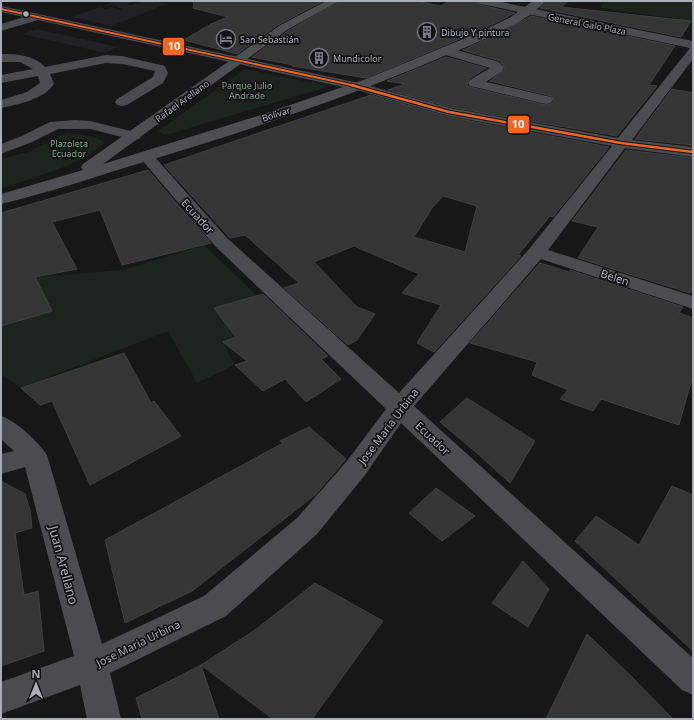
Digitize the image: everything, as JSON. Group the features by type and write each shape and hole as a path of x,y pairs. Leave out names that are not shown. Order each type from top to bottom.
{"main road":[{"name":"Rafael Arellano","path":"72,178 134,136 283,28 334,1"},
{"name":"Bolivar","path":"1,198 146,157 359,87 474,39 528,12 540,1"}],"street":[{"name":"General Galo Plaza","path":"481,1 528,12 693,45"},
{"path":"1,9 237,62 359,87 449,112 621,143 693,152"},
{"path":"1,28 36,18"},
{"path":"446,51 491,64 498,68 476,83 546,100"},
{"name":"Jose Maria Urbina","path":"1,698 92,665 215,606 306,526 356,468 400,407 537,252 693,51"},
{"path":"1,58 26,59 33,62 43,74 47,84 42,90 33,95 1,104"},
{"path":"1,79 43,74 106,59 122,60 160,69 162,73 158,80 122,102"},
{"path":"1,93 42,83 43,74"},
{"path":"1,149 27,139 54,125 90,125 108,128 134,136"},
{"name":"Ecuador","path":"146,157 221,242 693,679"},
{"name":"Belen","path":"537,252 693,303"},
{"path":"1,425 34,455"},
{"path":"1,464 34,455"},
{"name":"Juan Arellano","path":"34,455 92,665 104,719"}],"shaded area":[{"path":"113,1 134,1 127,4 131,5 142,1 157,1 167,4 111,26 72,17 99,7 106,9 113,7 119,10 122,9 114,6 103,6"},
{"path":"37,29 118,47 106,53 22,34"}],"green space":[{"path":"604,1 693,1 693,21 601,8"},
{"name":"Parque Julio Andrade","path":"245,69 330,86 166,135 158,131"},
{"name":"Plazoleta Ecuador","path":"67,133 82,134 101,140 105,143 88,156 59,169 1,189 1,159 28,152"},
{"path":"204,245 257,296 215,308 236,337 223,342 235,365 197,383 168,331 21,388 1,374 1,326 35,277 124,270"}],"building":[{"path":"194,1 323,1 278,25 237,54 184,40 211,24 228,17 193,8"},
{"path":"340,1 416,1 440,6 450,1 475,1 481,5 515,13 479,31 366,78 292,66 293,65 252,57 288,31"},
{"path":"546,1 569,1 561,7 691,21 681,37 540,8"},
{"path":"531,16 675,46 649,85 657,86 617,136 450,107 388,90 405,84 387,81 446,57 486,68 469,79 467,84 470,87 546,105 551,104 554,101 551,96 490,81 505,69 500,61 463,50 498,34"},
{"path":"672,89 693,93 693,145 635,139"},
{"path":"371,95 449,117 609,147 553,217 550,216 518,255 521,256 434,352 417,343 441,305 402,293 419,274 354,246 314,262 357,307 375,314 357,340 348,345 284,288 299,283 245,235 230,238 164,165","holes":["443,196 477,206 465,252 414,237 432,208"]},
{"path":"626,150 693,158 693,288 690,293 578,258 598,227 572,221"},
{"path":"148,170 211,243 122,265 100,210 52,222 77,269 35,277 52,311 1,326 1,213"},
{"path":"540,263 569,272 570,270 683,307 679,313 693,318 693,375 679,425 601,399 593,411 560,399 568,390 532,375 537,362 470,343"},
{"path":"263,294 328,356 321,359 341,379 306,402 285,379 263,391 235,365 247,361 223,342 236,337 214,308"},
{"path":"124,353 151,403 154,401 181,436 90,485 52,401 40,405 21,388"},
{"path":"467,398 535,441 510,483 440,422"},
{"path":"309,427 346,459 315,495 192,591 125,623 105,540 283,443 280,441"},
{"path":"1,481 25,494 30,510 32,528 15,533 24,595 38,591 44,651 1,666"},
{"path":"672,486 693,495 693,651 575,541 596,516 639,545"},
{"path":"436,488 475,516 442,541 409,513"},
{"path":"523,561 549,589 528,627 492,603"},
{"path":"315,583 383,621 312,719 273,719 201,665 255,630"},
{"path":"587,634 630,675 673,719 546,719"},
{"path":"201,665 219,719 142,719 136,698"}],"transit line":[{"name":"10","path":"1,9 359,87 449,112 621,143 693,152"}],"place":[{"name":"Dibujo Y pintura","path":"427,32"},
{"name":"San Sebastián","path":"226,39"},
{"name":"Mundicolor","path":"319,58"}]}
